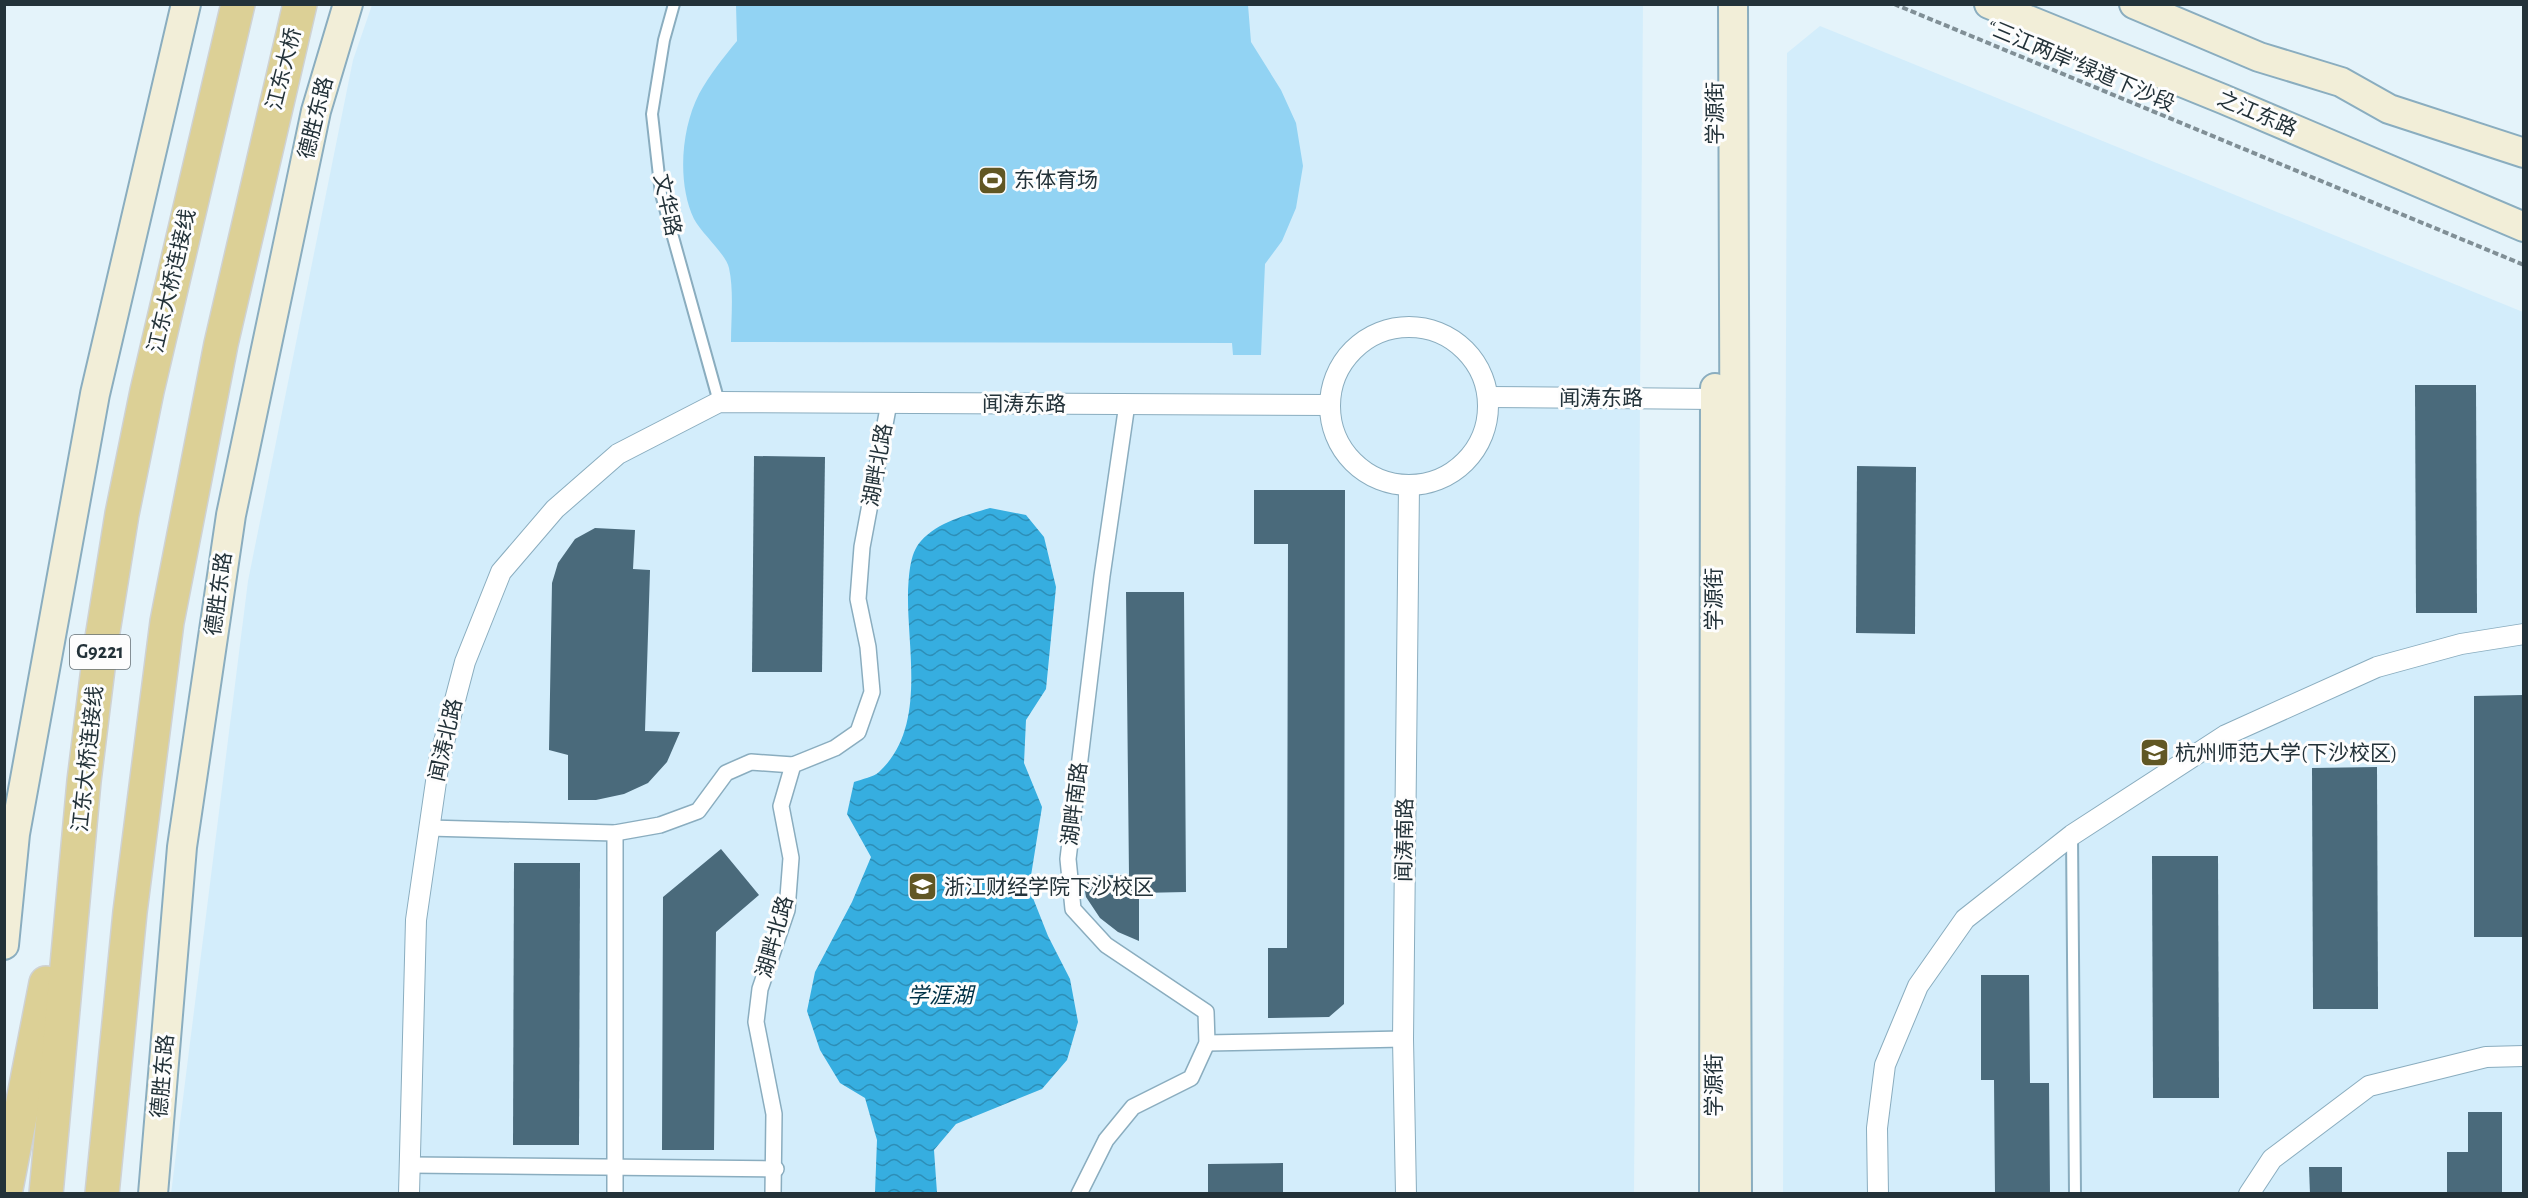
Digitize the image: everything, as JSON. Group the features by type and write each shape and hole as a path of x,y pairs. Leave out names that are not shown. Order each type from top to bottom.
{"highway":[{"name":"江东大桥连接线","path":"46,1194 101,644 122,514 147,391 238,4"},
{"name":"江东大桥","path":"102,1194 130,912 168,622 221,344 300,4"},
{"path":"4,1194 46,983 73,908"}],"main road":[{"path":"4,945 15,834 95,394 186,4"},
{"name":"德胜东路","path":"153,1194 182,847 231,515 316,111 348,4"},
{"name":"学源街","path":"1714,1194 1715,4"},
{"path":"1733,4 1737,1194"},
{"name":"之江东路","path":"1989,4 2223,99 2523,228"},
{"path":"2134,4 2259,57 2341,82 2390,109 2523,153"}],"street":[{"path":"1418,326 1444,334 1466,349 1481,371 1488,397 1486,423 1476,448 1459,468 1436,481 1409,486 1385,481 1356,464 1345,453 1333,430 1330,405 1334,379 1347,356 1367,338 1392,328 1418,326"},
{"name":"闻涛东路","path":"1488,397 1715,399"},
{"name":"闻涛东路","path":"719,402 1330,405"},
{"name":"闻涛北路","path":"409,1194 416,920 439,761 465,662 501,572 555,509 618,454 719,402"},
{"name":"湖畔北路","path":"773,1194 776,1169 774,1114 756,1022 760,989 787,910 791,858 781,806 793,765 835,748 858,732 872,692 868,647 858,599 862,547 889,403"},
{"name":"湖畔南路","path":"1079,1194 1106,1140 1133,1107 1191,1078 1207,1043 1206,1012 1106,945 1073,909 1068,860 1102,576 1127,404"},
{"name":"闻涛南路","path":"1406,1194 1403,1039 1409,486"},
{"path":"1878,1194 1878,1128 1886,1065 1918,986 1965,919 2072,835 2226,735 2377,668 2461,644 2523,634"},
{"path":"429,828 615,832 660,825 698,811 726,773 751,762 793,765"},
{"path":"615,832 615,1194"},
{"path":"1207,1043 1403,1039"},
{"path":"2249,1194 2272,1159 2369,1086 2486,1057 2523,1056"},
{"path":"410,1165 776,1169"}],"lane":[{"name":"文华路","path":"674,4 664,40 652,114 657,160 661,195 719,402"},
{"path":"2072,835 2075,1194"}],"path":[{"name":"“三江两岸”绿道下沙段","path":"1893,4 2523,266"}],"shaded area":[{"name":"浙江财经学院下沙校区","path":"372,5 1643,5 1634,1193 171,1194 248,581 353,60"},
{"name":"东体育场","path":"736,5 1248,5 1251,42 1281,90 1296,123 1303,166 1296,208 1282,241 1265,264 1261,355 1233,355 1232,343 731,342 732,295 729,268 727,262 694,219 685,189 683,156 688,123 699,94 737,41"},
{"name":"杭州师范大学(下沙校区)","path":"1820,26 2523,312 2524,1193 1783,1194 1787,53"}],"water":[{"name":"学涯湖","path":"990,508 1026,515 1044,537 1056,587 1046,689 1026,720 1024,763 1042,807 1029,888 1048,936 1070,979 1078,1022 1067,1060 1042,1089 956,1124 934,1150 937,1193 875,1193 877,1140 865,1098 840,1083 820,1050 807,1011 815,972 852,902 871,857 847,814 854,782 877,774 894,754 904,734 911,688 908,593 910,566 914,552 921,541 936,529 971,513"}],"building":[{"path":"2415,385 2476,385 2477,613 2416,613"},
{"path":"754,456 825,457 822,672 752,672"},
{"path":"1857,466 1916,467 1915,634 1856,633"},
{"path":"1254,490 1345,490 1344,1004 1329,1017 1268,1018 1268,948 1287,948 1288,544 1254,544"},
{"path":"595,528 635,530 633,569 650,570 645,731 680,732 667,762 648,783 624,794 596,800 568,800 568,755 549,750 552,583 558,563 575,539"},
{"path":"1126,592 1184,592 1186,892 1139,893 1139,941 1118,932 1100,918 1086,897 1082,875 1129,875"},
{"path":"2523,695 2523,937 2474,937 2474,696"},
{"path":"2377,767 2378,1009 2313,1009 2312,768"},
{"path":"721,849 759,895 716,932 714,1150 662,1150 663,897"},
{"path":"2152,856 2218,856 2219,1098 2153,1098"},
{"path":"514,863 580,863 579,1145 513,1145"},
{"path":"1981,975 2029,975 2030,1083 2049,1083 2050,1194 1995,1194 1994,1080 1981,1080"},
{"path":"2468,1112 2502,1112 2502,1194 2447,1194 2447,1152 2468,1152"},
{"path":"1283,1163 1283,1194 1208,1194 1208,1164"},
{"path":"2309,1167 2342,1167 2342,1194 2310,1194"}],"place":[{"name":"东体育场","path":"993,180"},
{"name":"杭州师范大学(下沙校区)","path":"2154,753"},
{"name":"浙江财经学院下沙校区","path":"923,887"}]}
